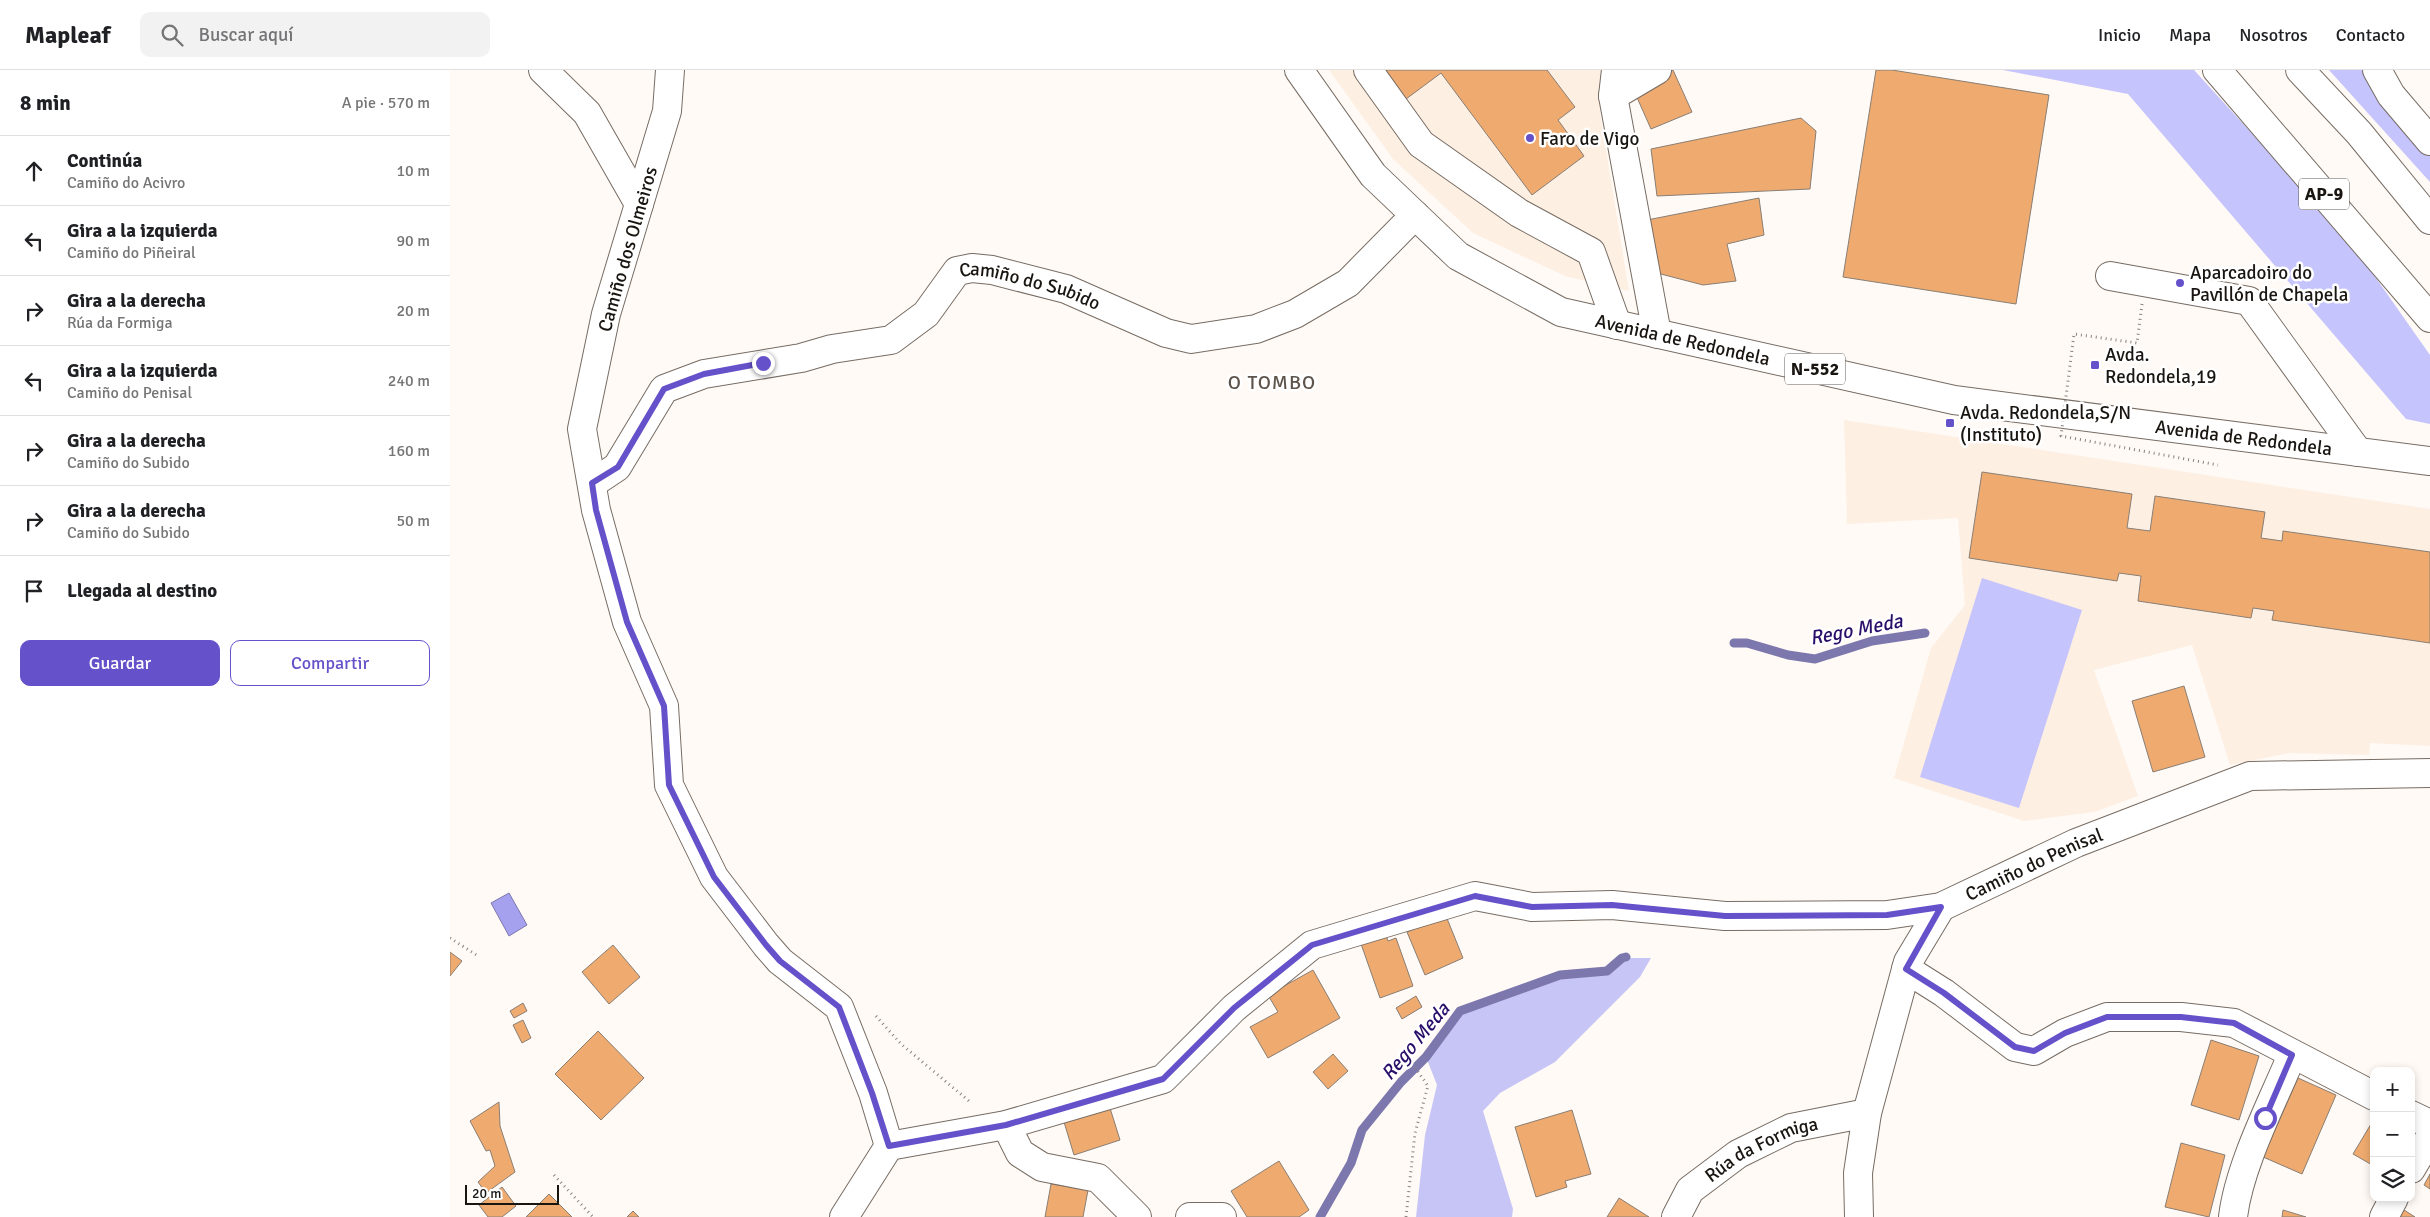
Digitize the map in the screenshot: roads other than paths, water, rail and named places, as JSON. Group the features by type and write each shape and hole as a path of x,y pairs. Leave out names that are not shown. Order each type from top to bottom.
{"main road":[{"path":"543,70 588,113 639,204"},
{"name":"Camiño dos Olmeiros","path":"592,483 582,429 606,314 667,111 670,70"},
{"name":"Avenida de Redondela","path":"1299,70 1373,175 1458,256 1561,312 1954,400 2430,461"},
{"path":"1368,70 1421,144 1518,213 1591,252 1617,325"},
{"path":"1656,334 1615,83 1657,70"},
{"name":"AP-9","path":"2217,70 2430,318"},
{"path":"2300,70 2359,133 2430,220"},
{"path":"2377,70 2391,95 2430,141"},
{"name":"Camiño do Subido","path":"592,483 618,467 664,389 704,374 801,358 832,349 891,340 926,314 957,271 972,268 992,270 1066,289 1166,333 1191,339 1256,329 1295,314 1348,284 1415,215"},
{"path":"2110,276 2250,301 2358,452"},
{"path":"592,483 596,510 627,622 664,706 669,785 714,877 760,938 780,961 839,1007 872,1093 889,1146 844,1217"},
{"name":"Camiño do Penisal","path":"889,1146 1006,1125 1163,1079 1234,1008 1312,945 1475,896 1532,907 1612,905 1725,916 1887,915 1941,907 2076,843 2250,776 2430,773"},
{"path":"1859,1217 1858,1173 1867,1113 1906,969 1941,907"},
{"path":"1906,969 1944,993 2015,1047 2034,1051 2065,1033 2107,1017 2181,1017 2234,1023 2292,1055 2370,1094"},
{"path":"2233,1217 2236,1196 2265,1118 2292,1055"},
{"name":"Rúa da Formiga","path":"1676,1217 1690,1190 1738,1154 1791,1128 1867,1113"},
{"path":"2415,1116 2430,1124"},
{"path":"1006,1125 1020,1153 1042,1167 1098,1178 1138,1217"},
{"path":"2415,1162 2430,1136"},
{"path":"2384,1217 2392,1202"},
{"path":"1190,1217 1222,1217"}],"waterway":[{"name":"Rego Meda","path":"1734,643 1747,643 1788,655 1815,659 1872,641 1925,633"},
{"name":"Rego Meda","path":"1320,1217 1351,1163 1362,1130 1401,1082 1426,1057 1460,1011 1560,975 1607,971 1622,958 1626,957"}],"place":[{"name":"Faro de Vigo","path":"1530,138"},
{"name":"Aparcadoiro do Pavillón de Chapela","path":"2180,283"},
{"name":"Avda. Redondela,19","path":"2095,365"},
{"name":"Avda. Redondela,S/N (Instituto)","path":"1950,423"}],"district":[{"name":"O TOMBO","path":"1272,382"}]}
